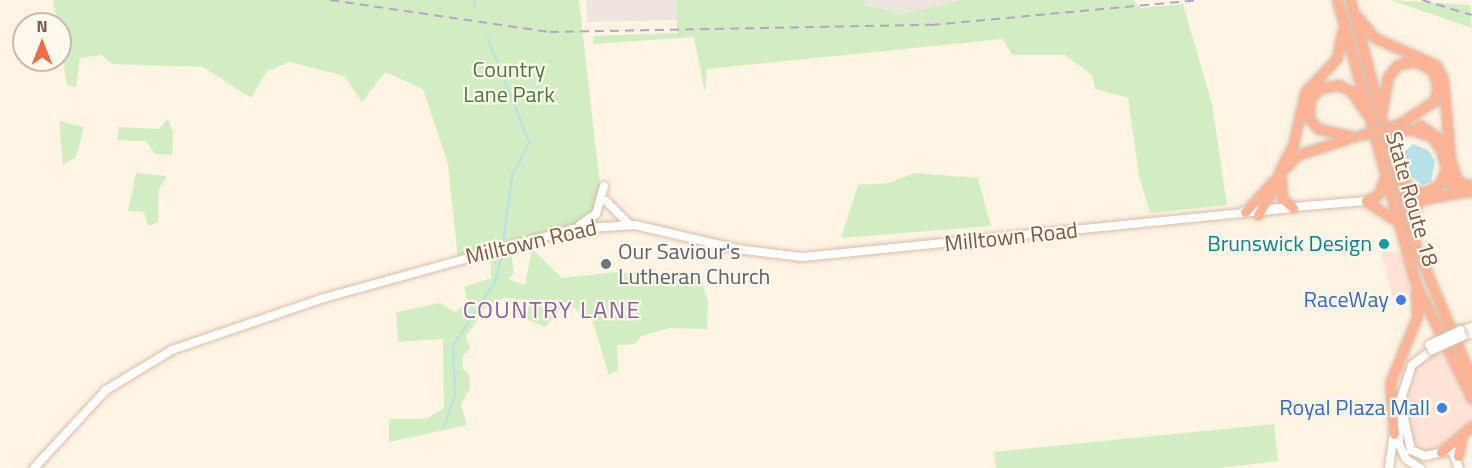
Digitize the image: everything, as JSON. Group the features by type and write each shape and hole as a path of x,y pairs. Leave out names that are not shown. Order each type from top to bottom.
{"highway":[{"name":"State Route 18","path":"1337,0 1384,177 1416,284 1472,399"},
{"name":"State Route 18","path":"1352,5 1410,227 1460,356 1472,379"},
{"path":"1352,5 1375,38 1436,65 1443,78 1450,156 1457,181 1469,190"},
{"path":"1258,215 1268,207 1293,145 1305,92 1337,58 1342,23"},
{"path":"1245,212 1261,200 1281,172 1313,153 1359,137 1396,128 1421,114 1436,97 1436,77 1423,63 1402,63 1390,72 1382,118"},
{"path":"1359,137 1328,134 1314,126 1308,108 1316,91 1329,85 1348,88 1371,123"},
{"path":"1396,128 1434,131 1450,156"},
{"path":"1396,128 1413,130 1432,137 1441,150 1450,184 1469,190"},
{"path":"1393,165 1418,192 1436,188 1445,172"},
{"path":"1281,172 1280,194 1293,208"},
{"path":"1366,201 1380,192 1384,177"},
{"path":"1410,227 1416,201 1469,190"},
{"path":"1366,201 1388,212 1398,227"},
{"path":"1394,434 1390,383 1417,317 1416,284"},
{"path":"1460,356 1472,368"},
{"path":"1466,389 1472,407"},
{"path":"1458,456 1472,426"},
{"path":"1441,452 1466,437"}],"street":[{"path":"572,228 596,214 604,186"},
{"path":"606,201 619,220 635,225"},
{"name":"Milltown Road","path":"34,468 106,390 172,350 324,298 572,228 635,225 737,249 802,257 1227,216 1258,215 1293,208 1366,201"},
{"name":"Milltown Road","path":"1227,216 1268,207 1293,208"},
{"path":"1420,468 1407,459 1399,444 1402,388 1412,365 1430,347 1472,327"},
{"path":"1462,333 1472,334"},
{"path":"1389,468 1399,380 1430,347"},
{"path":"1402,388 1406,442 1425,456 1452,450 1458,456 1460,468"}],"shaded area":[{"path":"586,0 676,0 677,20 587,22"},
{"path":"864,0 963,0 963,2 901,14 865,5"},
{"path":"1402,251 1417,298 1395,306 1381,253"},
{"path":"1443,344 1472,407 1472,426 1441,452 1417,453 1404,432 1403,402 1412,365"}],"green space":[{"name":"Country Lane Park","path":"53,0 579,0 602,203 587,222 458,259 448,164 423,89 385,72 362,102 344,76 289,62 267,71 251,98 203,67 112,64 102,55 80,58 76,87 67,85 65,72 72,72 72,12 55,12"},
{"path":"676,0 864,0 865,5 901,14 963,0 1133,0 1141,8 1183,4 1212,104 1227,205 1150,213 1139,176 1128,98 1095,89 1092,75 1065,55 1012,55 1003,39 707,69 705,92 694,37 593,44 593,36 677,33"},
{"path":"1390,0 1470,5 1472,28"},
{"path":"168,119 173,132 172,155 155,154 146,141 117,140 119,127 159,129"},
{"path":"59,121 84,127 76,157 63,165"},
{"path":"136,173 167,176 159,189 158,222 148,226 144,212 128,211"},
{"path":"914,173 978,178 991,226 841,238 858,185 889,183"},
{"path":"532,249 562,278 616,272 636,273 644,281 674,273 701,278 708,302 707,329 670,328 641,336 635,344 617,345 618,370 609,375 592,320 566,302 545,327 526,319 530,301 506,297 486,307 466,336 470,348 463,356 463,369 469,374 470,388 461,405 467,425 389,442 389,419 426,419 444,408 443,339 398,342 396,312 440,303 455,312 468,303 464,287 491,278 491,256 511,251 514,273 508,279 525,285"},
{"path":"1274,424 1278,461 1218,468 996,468 994,452"}],"water":[{"path":"1413,144 1428,150 1435,161 1431,182 1423,185 1408,175 1403,153"}],"waterway":[{"path":"475,0 475,8"},
{"path":"488,38 530,143 513,175 504,239"},
{"path":"444,427 455,395 453,346 494,284 503,252"}],"railway":[{"path":"330,0 550,32 931,25 1200,0"},
{"path":"1422,0 1472,15"}],"place":[{"name":"Brunswick Design","path":"1384,244"},
{"name":"Our Saviour's Lutheran Church","path":"606,264"},
{"name":"RaceWay","path":"1401,300"},
{"name":"Royal Plaza Mall","path":"1442,408"}],"district":[{"name":"COUNTRY LANE","path":"552,310"}]}
